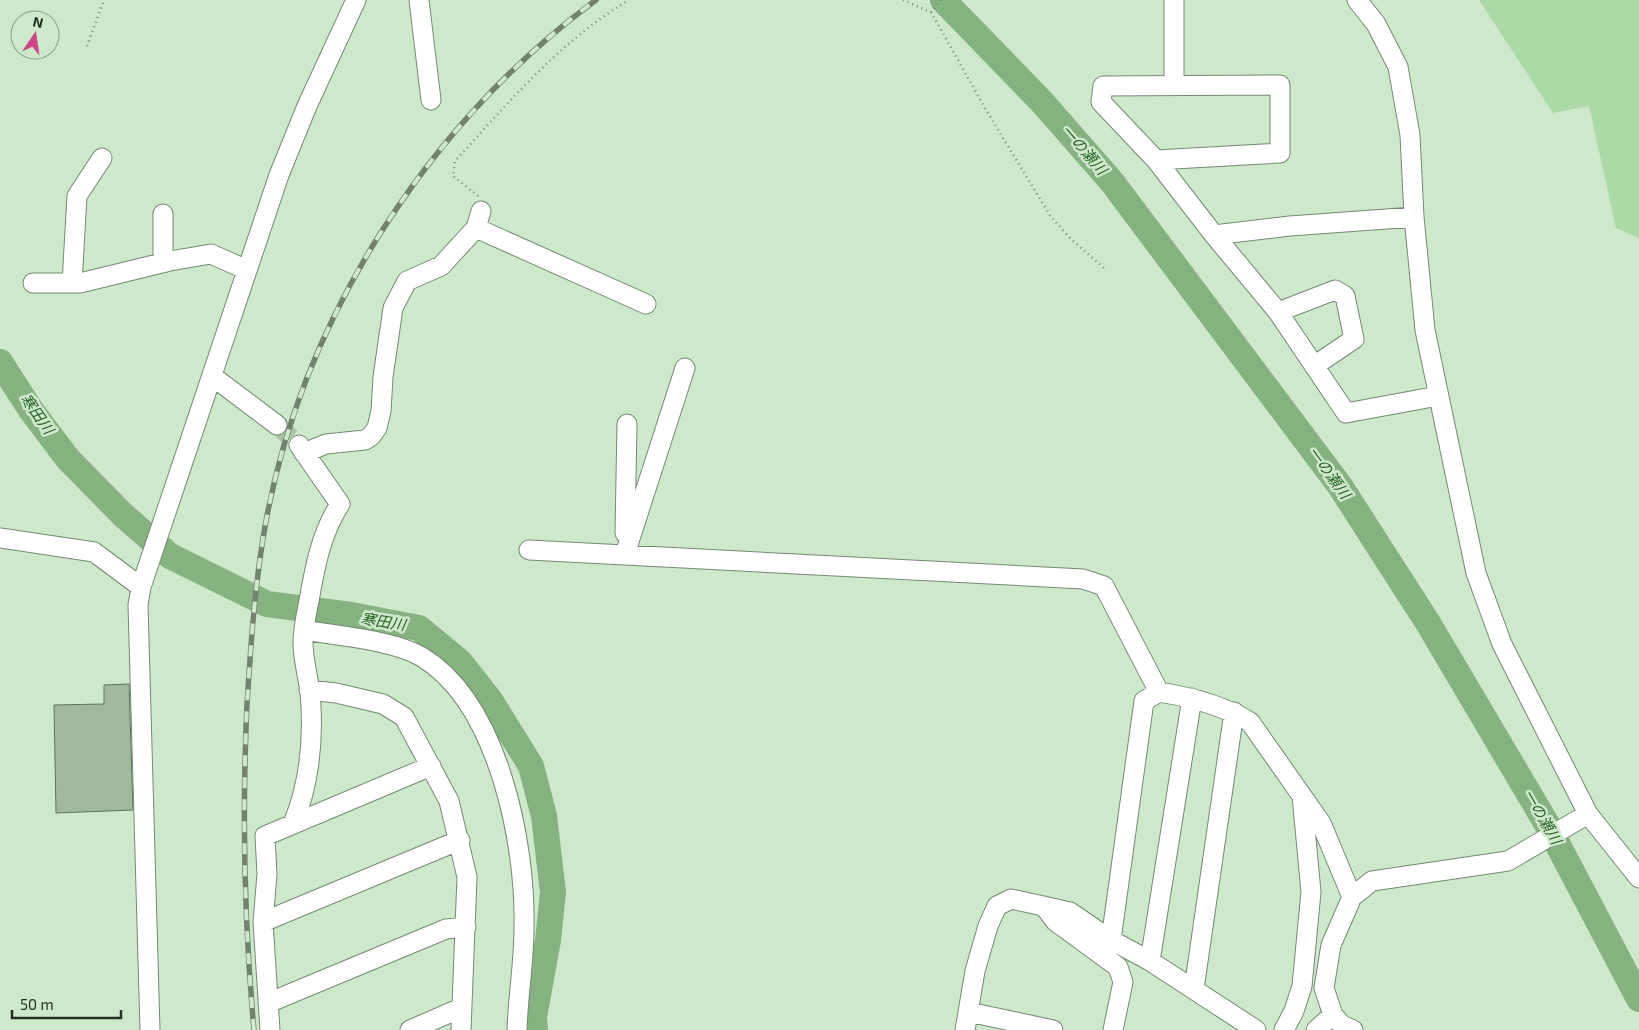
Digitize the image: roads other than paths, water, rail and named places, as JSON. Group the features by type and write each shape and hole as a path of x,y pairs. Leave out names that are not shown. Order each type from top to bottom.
{"street":[{"path":"150,1030 138,605 142,583 279,175 296,132 356,0"},
{"path":"419,0 431,100"},
{"path":"1174,0 1174,84"},
{"path":"1356,0 1376,24 1398,67 1410,134 1414,217 1425,330 1476,573 1502,644 1581,818 1639,878"},
{"path":"1156,160 1280,153 1280,85 1174,84 1103,86 1102,102 1156,160 1214,235 1278,312 1346,413 1438,396"},
{"path":"72,283 77,196 102,158"},
{"path":"163,214 163,263"},
{"path":"1214,235 1290,226 1414,217"},
{"path":"294,824 299,809 311,749 310,690 303,644 304,630 316,559 324,533 340,504 302,449 326,444 365,440 377,428 381,411 383,377 393,308 407,281 441,266 479,220 646,304"},
{"path":"33,283 72,283 96,280 163,263 211,254 247,270"},
{"path":"1278,312 1336,290 1345,296 1354,338 1314,366"},
{"path":"625,554 685,368"},
{"path":"212,376 277,425"},
{"path":"625,554 627,424"},
{"path":"0,538 94,552 142,583"},
{"path":"529,550 1084,579 1104,586 1158,692"},
{"path":"304,630 375,642 421,657 448,678 474,716 500,770 520,853 524,927 517,1030"},
{"path":"310,690 336,693 383,704 404,717 449,801 460,840 467,877 461,1030"},
{"path":"1111,940 1144,702 1158,692 1192,698 1234,712 1250,722 1321,823 1352,897"},
{"path":"1150,961 1192,698"},
{"path":"1194,989 1234,712"},
{"path":"270,1030 263,922 267,874 265,836 430,766"},
{"path":"1284,1030 1294,1012 1302,986 1311,892 1303,827 1302,794"},
{"path":"1353,1030 1342,1025 1333,1015 1324,988 1331,945 1352,897 1372,881 1508,861 1581,818"},
{"path":"263,922 460,840"},
{"path":"965,1030 975,971 988,926 997,906 1011,899 1070,912 1111,940 1150,961 1256,1030"},
{"path":"1044,906 1055,921 1118,967 1123,982 1113,1030"},
{"path":"268,1003 446,929 466,927"},
{"path":"410,1030 461,1008"},
{"path":"969,1012 1053,1030"},
{"path":"1316,1030 1333,1015"}],"waterway":[{"name":"一の瀬川","path":"943,0 1042,102 1112,182 1340,486 1428,623 1548,826 1639,999"},
{"name":"寒田川","path":"0,362 31,410 68,459 123,515 170,556 267,604 351,615 419,628 460,662 490,700 531,766 544,816 553,892 548,940 534,1017 535,1030"}],"tunnel":[{"path":"277,425 299,445"}],"railway":[{"path":"254,1030 245,867 247,704 254,612 262,544 284,445 310,370 343,298 383,230 428,165 479,104 535,49 596,0"}]}
